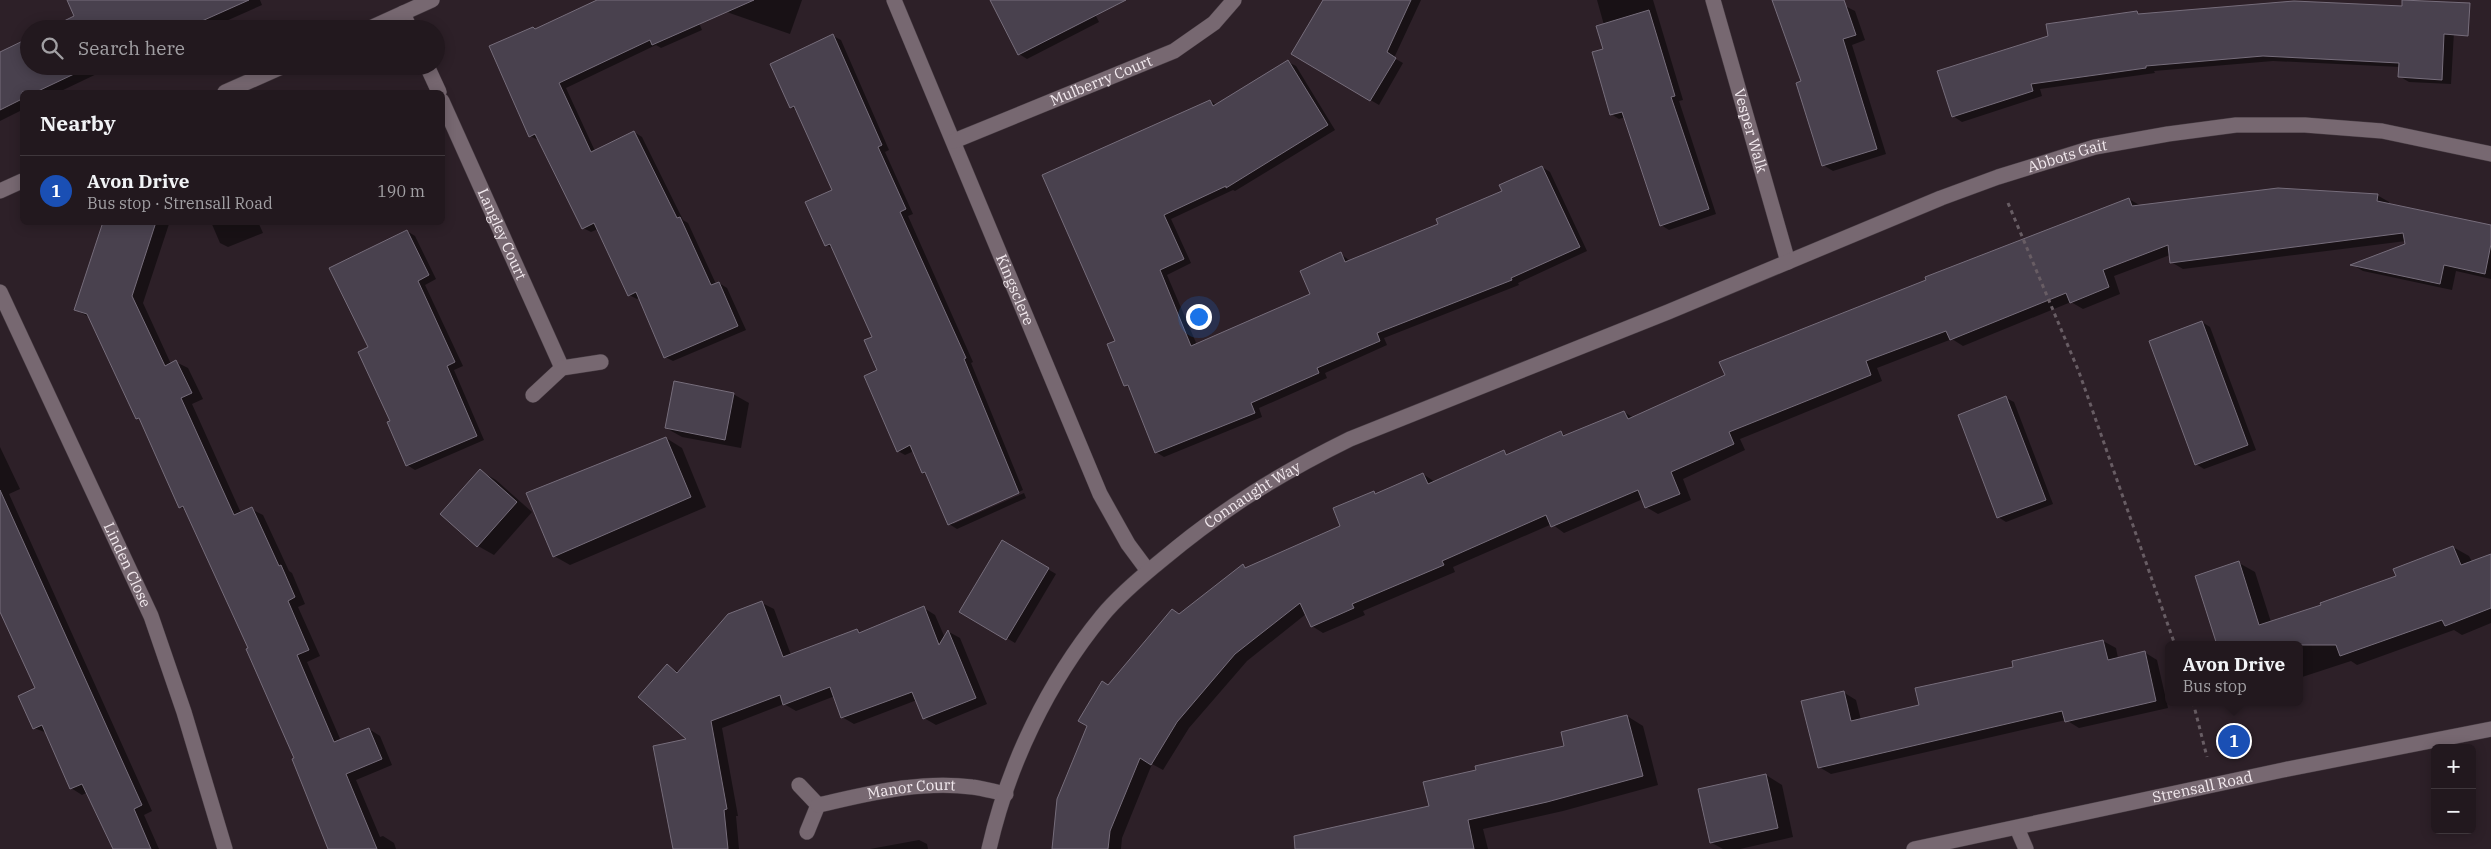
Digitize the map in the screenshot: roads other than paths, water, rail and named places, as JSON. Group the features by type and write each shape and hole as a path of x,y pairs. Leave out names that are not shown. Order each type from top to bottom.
{"street":[{"path":"388,20 432,0"},
{"name":"Kingsclere","path":"894,0 1100,494 1128,544 1148,571"},
{"name":"Mulberry Court","path":"954,142 1174,51 1214,23 1234,0"},
{"name":"Vesper Walk","path":"1713,0 1788,262"},
{"path":"403,13 406,20"},
{"path":"230,90 264,75"},
{"path":"431,75 438,90"},
{"name":"Langley Court","path":"445,108 562,368"},
{"name":"Abbots Gait","path":"1668,312 1864,229 1998,177 2095,148 2168,134 2236,126 2305,126 2382,131 2491,154"},
{"path":"0,191 20,182"},
{"name":"Linden Close","path":"0,292 151,616 184,712 225,849"},
{"name":"Connaught Way","path":"989,849 1006,794 1029,731 1060,672 1103,614 1148,571 1198,530 1256,489 1300,463 1359,436 1668,312"},
{"path":"534,395 562,368 601,362"},
{"name":"Strensall Road","path":"1914,849 2213,784 2491,729"},
{"path":"799,785 818,805 807,832"},
{"name":"Manor Court","path":"818,805 881,791 937,785 972,786 1006,794"},
{"path":"2017,828 2026,849"}],"place":[{"name":"Avon Drive","path":"2234,741"}]}
